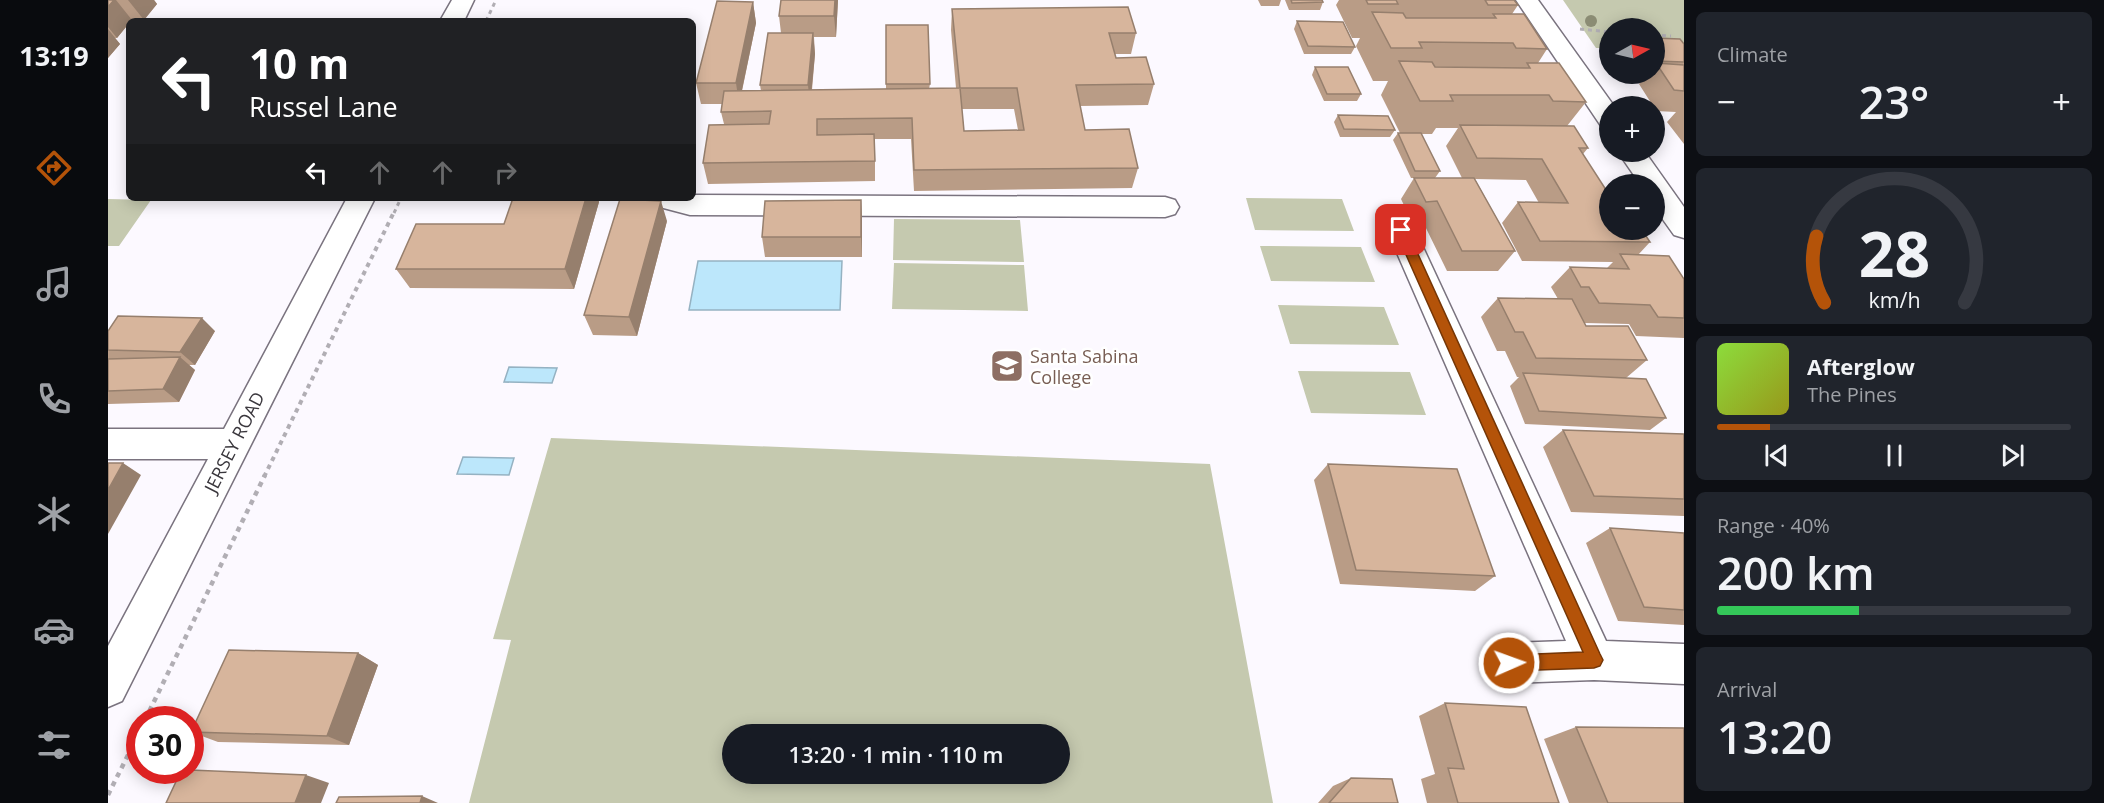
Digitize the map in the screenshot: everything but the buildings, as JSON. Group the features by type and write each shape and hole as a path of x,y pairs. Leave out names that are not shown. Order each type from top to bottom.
{"street":[{"path":"454,18 463,0"},
{"path":"1527,0 1599,104"},
{"name":"JERSEY ROAD","path":"108,687 359,201"},
{"path":"675,201 690,205 1165,207"},
{"path":"1665,201 1684,228"},
{"path":"1401,230 1594,660"},
{"path":"108,444 234,444"},
{"path":"1509,663 1594,660 1684,664"}],"path":[{"path":"487,18 496,0"},
{"path":"1576,29 1599,31"},
{"path":"1665,36 1671,36"},
{"path":"152,706 400,201"},
{"path":"108,795 126,759"}],"green space":[{"path":"1563,0 1684,0 1684,50 1665,49 1665,18 1599,18 1599,48 1596,48"},
{"path":"1246,198 1342,199 1354,231 1255,230"},
{"path":"108,199 150,201 119,246 108,246"},
{"path":"894,219 1020,220 1024,262 893,260"},
{"path":"1260,246 1361,247 1375,282 1271,281"},
{"path":"894,263 1024,265 1028,311 892,309"},
{"path":"1278,305 1384,307 1399,345 1290,344"},
{"path":"1298,371 1410,372 1426,415 1311,413"},
{"path":"551,438 1210,464 1273,803 469,803 511,640 493,639"}],"water":[{"path":"698,261 842,261 840,310 689,310"},
{"path":"509,367 557,368 552,383 504,382"},
{"path":"463,457 514,458 509,475 457,474"}],"place":[{"name":"Santa Sabina College","path":"1007,366"}],"route":[{"path":"1401,230 1594,660 1509,663"}]}
